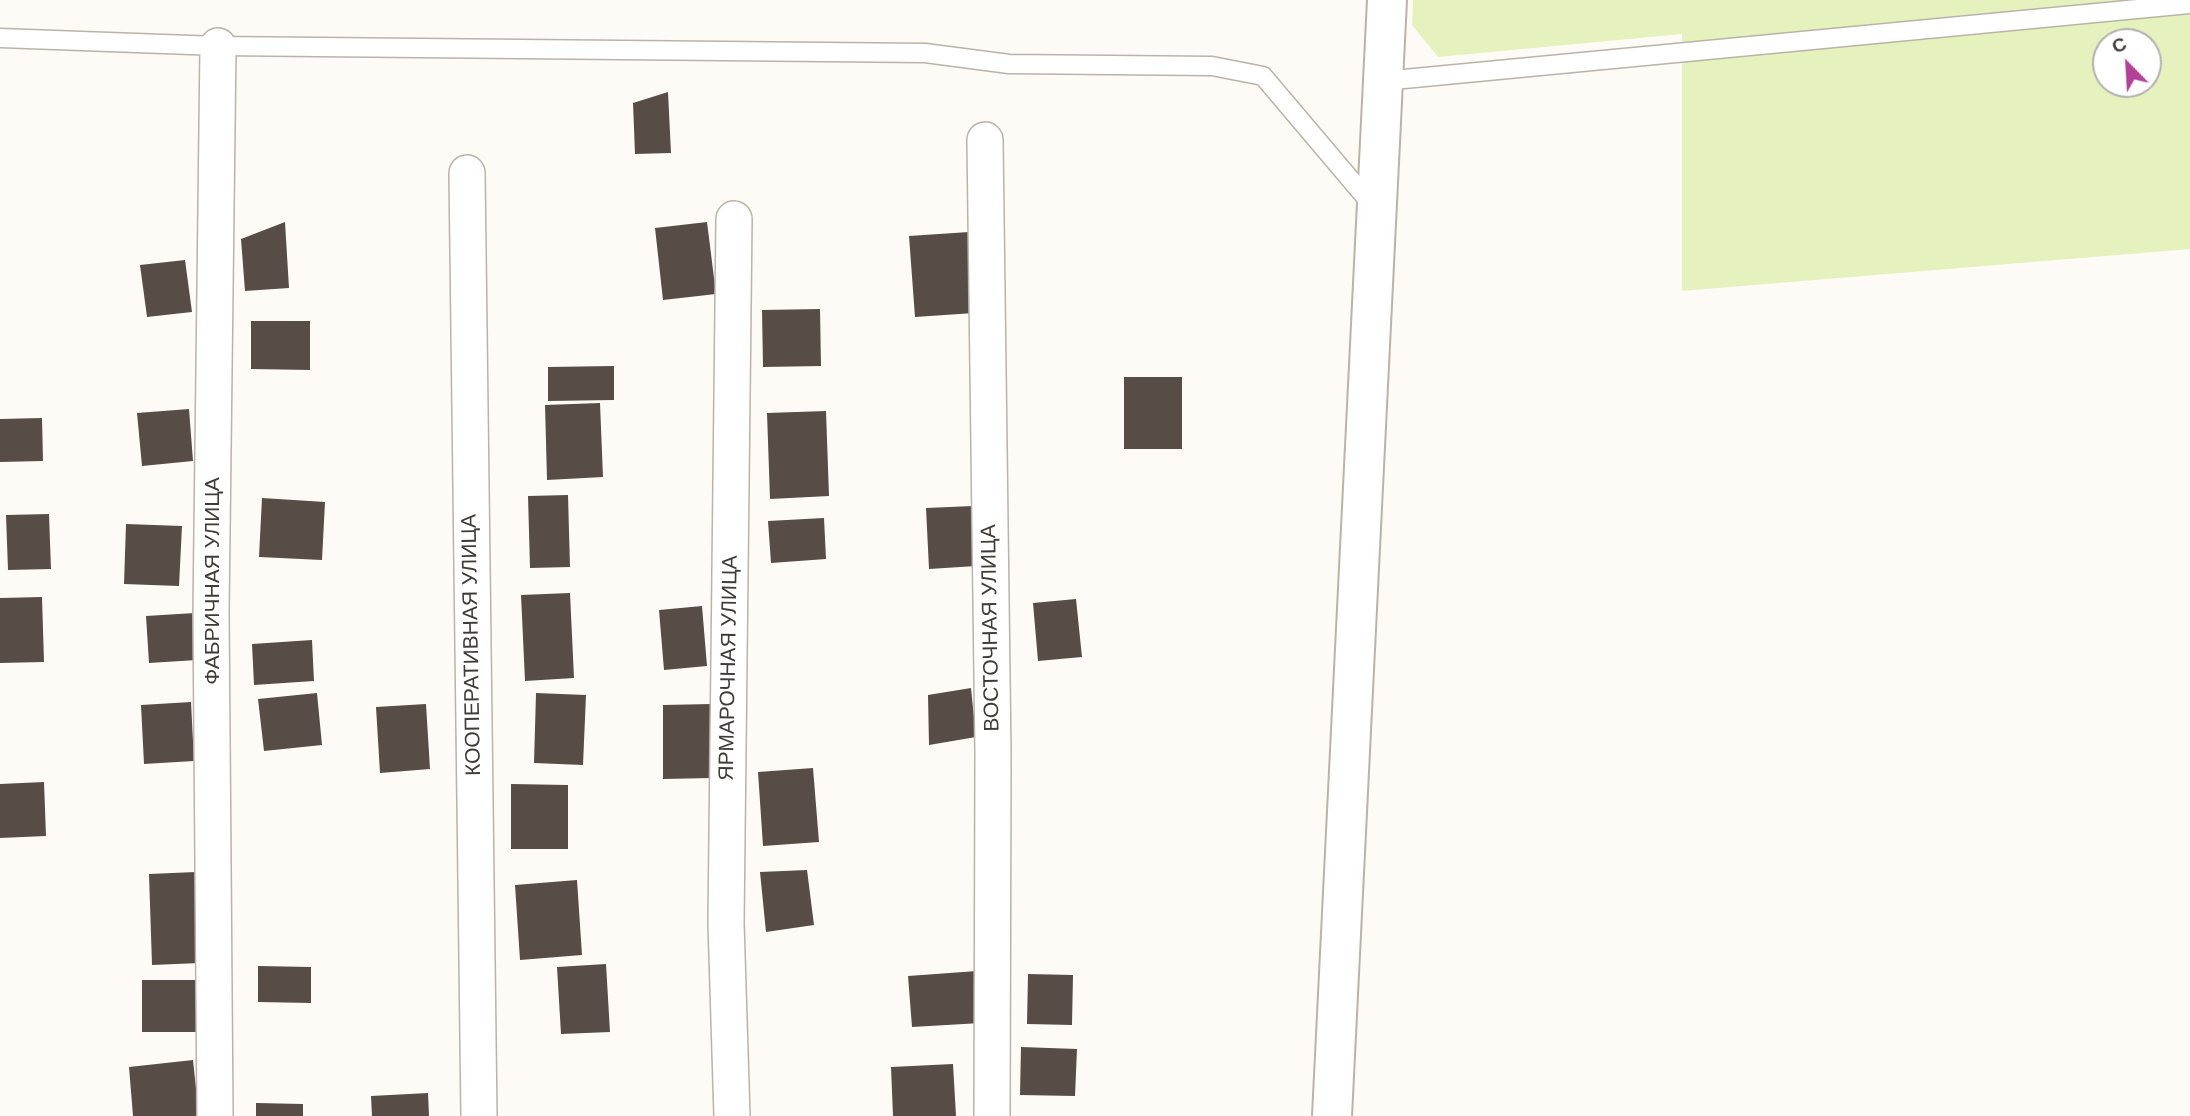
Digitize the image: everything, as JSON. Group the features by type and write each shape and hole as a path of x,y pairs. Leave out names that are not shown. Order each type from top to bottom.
{"street":[{"path":"1332,1116 1387,0"},
{"name":"ФАБРИЧНАЯ УЛИЦА","path":"215,1116 212,598 218,46"},
{"name":"ВОСТОЧНАЯ УЛИЦА","path":"985,140 993,753 992,1116"},
{"name":"КООПЕРАТИВНАЯ УЛИЦА","path":"467,173 479,1116"},
{"name":"ЯРМАРОЧНАЯ УЛИЦА","path":"732,1116 726,923 734,219"}],"lane":[{"path":"1383,81 2190,4"},
{"path":"0,38 218,46 925,53 1009,64 1212,66 1263,76 1377,211"}],"green space":[{"path":"1413,0 2190,0 2190,249 1682,291 1682,34 1438,57 1412,25"}],"building":[{"path":"668,92 671,153 635,154 633,103"},
{"path":"285,222 289,288 245,291 241,239"},
{"path":"707,222 716,294 663,300 655,228"},
{"path":"969,232 974,313 915,317 909,236"},
{"path":"185,260 192,312 147,317 140,265"},
{"path":"820,309 821,366 763,367 762,310"},
{"path":"251,321 310,321 310,370 251,369"},
{"path":"614,366 614,400 548,401 548,367"},
{"path":"1124,377 1182,377 1182,449 1124,449"},
{"path":"600,403 603,477 547,480 545,405"},
{"path":"189,409 193,461 142,466 137,413"},
{"path":"826,411 829,496 770,499 767,413"},
{"path":"42,418 43,461 0,462 0,419"},
{"path":"568,495 570,567 530,568 528,496"},
{"path":"262,498 325,502 322,560 259,557"},
{"path":"973,506 976,566 929,569 926,508"},
{"path":"49,514 51,569 8,570 6,515"},
{"path":"824,518 826,559 771,563 768,521"},
{"path":"126,524 182,526 179,586 124,584"},
{"path":"570,593 574,678 525,681 521,595"},
{"path":"42,597 44,662 0,663 0,598"},
{"path":"1076,599 1082,657 1038,661 1033,603"},
{"path":"702,606 707,666 664,670 659,610"},
{"path":"195,613 197,660 149,663 146,616"},
{"path":"312,640 314,681 254,685 252,644"},
{"path":"971,688 976,737 929,745 928,695"},
{"path":"317,693 322,745 264,751 258,699"},
{"path":"536,693 586,695 583,765 534,763"},
{"path":"191,702 194,761 144,764 141,705"},
{"path":"426,704 430,769 380,773 376,707"},
{"path":"712,704 712,778 663,779 663,705"},
{"path":"813,768 819,842 763,846 758,772"},
{"path":"44,782 46,836 0,838 0,784"},
{"path":"511,784 568,785 568,849 511,849"},
{"path":"807,870 814,925 766,932 760,872"},
{"path":"196,872 200,963 152,965 149,874"},
{"path":"577,880 582,955 520,960 515,885"},
{"path":"606,964 610,1032 561,1034 557,967"},
{"path":"258,966 311,967 311,1003 258,1002"},
{"path":"977,971 981,1023 912,1027 908,976"},
{"path":"1028,974 1073,975 1072,1025 1027,1024"},
{"path":"142,980 197,980 198,1032 142,1032"},
{"path":"1021,1047 1077,1049 1075,1096 1020,1095"},
{"path":"193,1060 199,1116 133,1116 129,1067"},
{"path":"953,1064 956,1116 893,1116 891,1067"},
{"path":"428,1093 429,1116 372,1116 371,1096"},
{"path":"256,1103 303,1104 303,1116 256,1116"}]}
